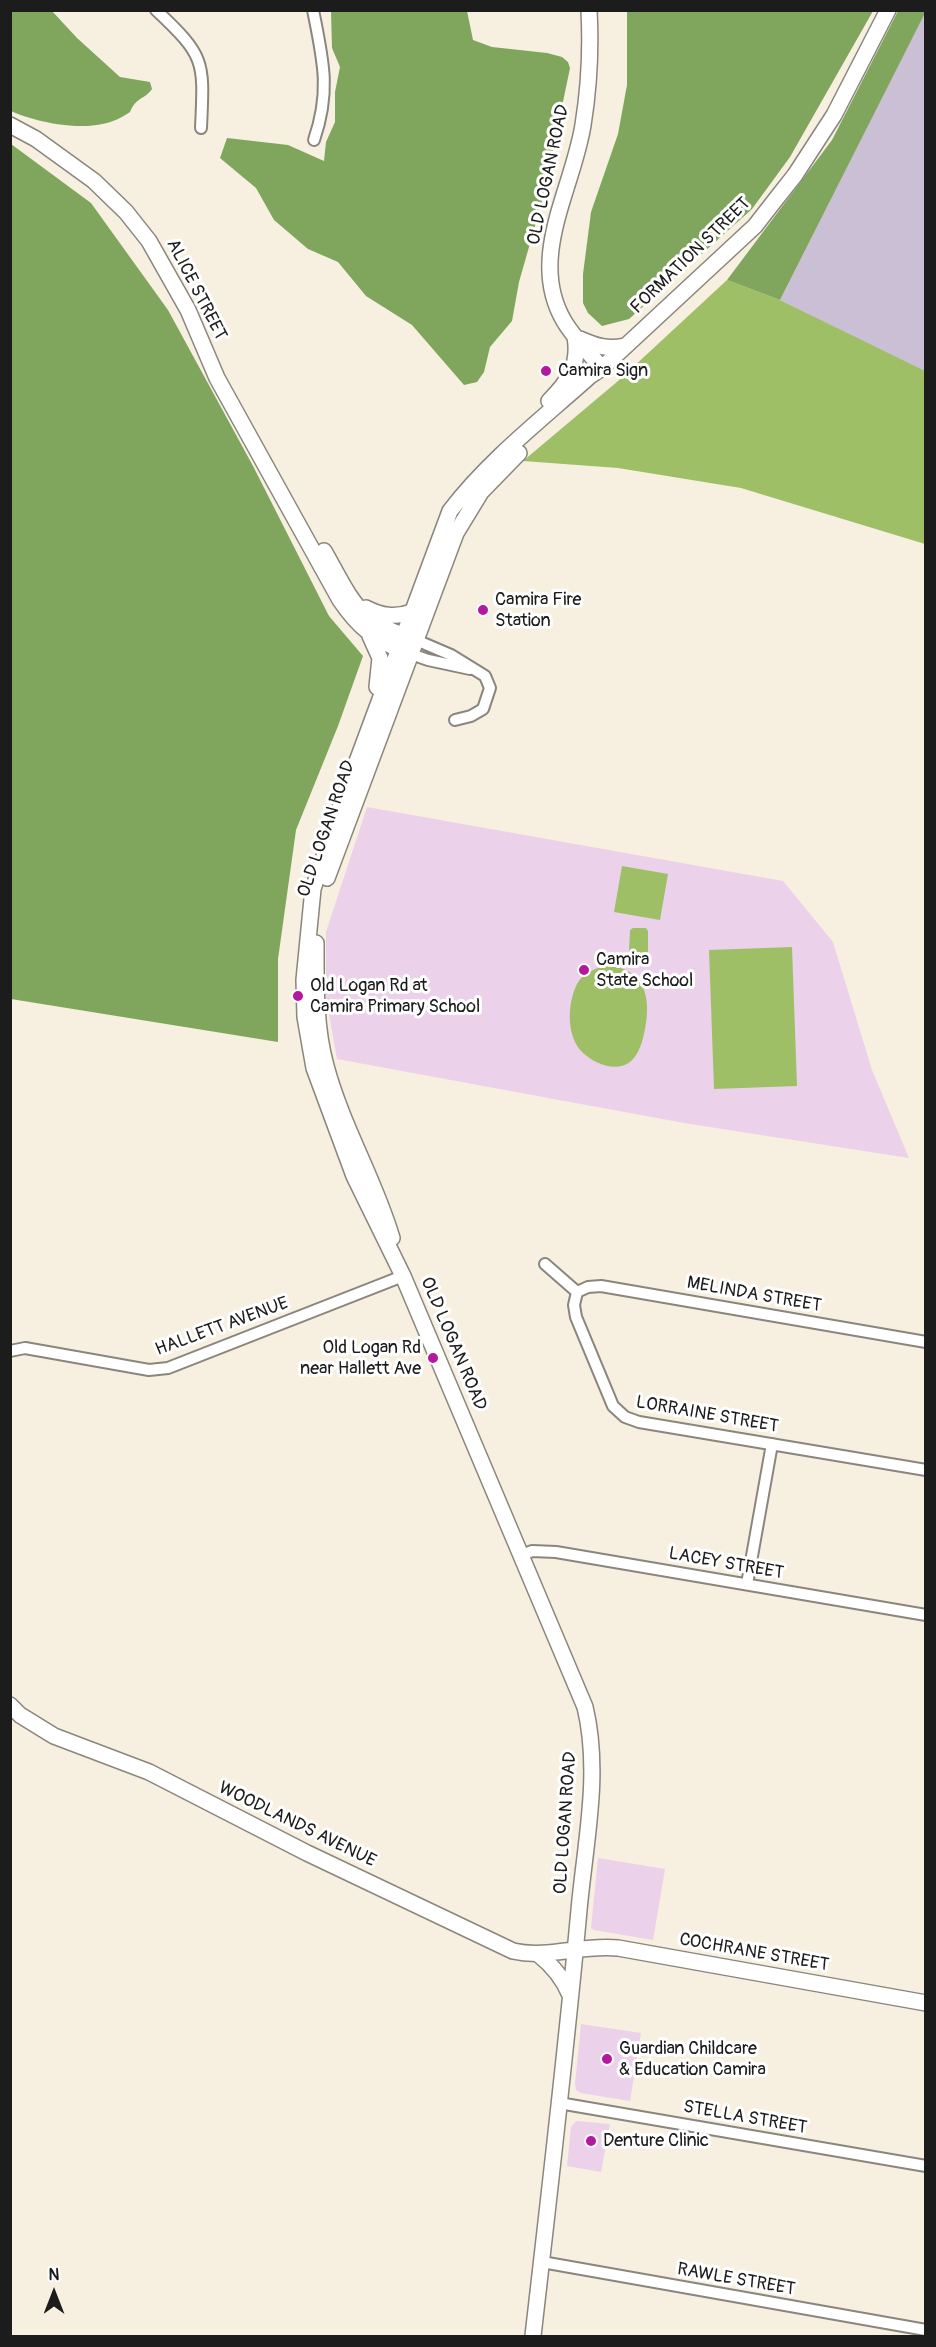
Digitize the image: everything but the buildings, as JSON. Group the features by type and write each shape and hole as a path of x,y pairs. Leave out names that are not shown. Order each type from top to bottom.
{"main road":[{"name":"OLD LOGAN ROAD","path":"589,10 590,36 583,126 553,236 550,265 558,309 575,337 602,368"},
{"name":"FORMATION STREET","path":"407,644 412,612 450,511 467,489 755,226 795,175 834,115 888,10"},
{"name":"ALICE STREET","path":"10,124 36,139 94,180 126,212 149,241 188,310 217,378 340,600 352,618 381,642 407,644"},
{"path":"575,337 603,348 614,349 626,346"},
{"path":"467,489 507,442 559,392 575,364 578,351 575,337"},
{"name":"FORMATION STREET","path":"407,644 446,556 474,501 518,455 595,383 602,368"},
{"name":"ALICE STREET","path":"278,485 312,531 355,602 369,618 407,644"},
{"path":"355,602 387,616 402,616 412,612"},
{"name":"OLD LOGAN ROAD","path":"364,742 369,709 379,681 381,661 380,653 368,633"},
{"name":"OLD LOGAN ROAD","path":"407,644 364,742 313,889 304,1003 310,1051 329,1113 360,1190 403,1276 522,1555 585,1707 591,1731 593,1757 591,1785 533,2337"},
{"name":"OLD LOGAN ROAD","path":"403,1276 389,1227 349,1133 326,1068 317,1011 316,934 319,907 327,877 407,644"},
{"name":"WOODLANDS AVENUE","path":"10,1705 20,1715 54,1736 149,1772 297,1848 513,1951 538,1954 575,1949"},
{"name":"COCHRANE STREET","path":"575,1949 618,1948 926,2003"},
{"path":"538,1954 549,1963 565,1984 570,1995"}],"street":[{"path":"156,10 185,38 195,52 201,67 201,128"},
{"path":"313,10 324,63 325,92 321,119 314,140"},
{"path":"407,644 449,666 476,670 485,676 490,688 483,709 471,716 455,720"},
{"path":"545,1264 577,1292"},
{"name":"HALLETT AVENUE","path":"10,1351 25,1348 149,1370 168,1368 403,1276"},
{"name":"MELINDA STREET","path":"577,1292 588,1287 601,1286 926,1342"},
{"name":"LORRAINE STREET","path":"577,1292 574,1305 576,1317 614,1406 626,1417 639,1422 926,1470"},
{"path":"747,1584 772,1444"},
{"name":"LACEY STREET","path":"522,1555 532,1551 556,1552 926,1615"},
{"name":"STELLA STREET","path":"559,2103 926,2166"},
{"name":"RAWLE STREET","path":"542,2262 926,2330"}],"shaded area":[{"path":"925,12 925,372 780,300"},
{"name":"Camira State School","path":"367,807 783,881 833,942 872,1070 909,1158 684,1123 337,1059 326,998 326,932"},
{"path":"598,1858 665,1869 653,1940 591,1928"},
{"name":"Guardian Childcare & Education Camira","path":"581,2024 641,2033 630,2101 581,2093 576,2090"},
{"path":"576,2121 610,2124 601,2172 567,2166 571,2127"}],"green space":[{"path":"11,10 52,11 77,38 120,77 150,82 152,89 137,101 130,112 102,124 61,125 11,111"},
{"path":"331,11 467,11 473,40 492,47 547,53 562,57 568,62 570,68 543,198 519,282 512,321 490,347 484,372 477,382 464,385 412,325 366,296 338,262 308,249 274,220 256,188 220,158 227,138 288,145 324,161 326,142 335,122 335,92 340,67 332,48"},
{"path":"627,11 873,11 790,157 752,209 629,319 602,326 588,313 583,303 583,274 591,212 618,134 627,85"},
{"path":"898,11 926,11 780,300 727,280 832,140"},
{"path":"11,144 91,203 168,310 253,466 329,616 363,656 338,726 296,830 278,959 278,1042 11,999"},
{"path":"727,280 780,300 925,371 925,544 741,488 618,468 523,461 618,381"},
{"path":"622,866 668,874 660,920 614,912"},
{"path":"646,928 648,931 648,953 645,955 629,952 630,930"},
{"path":"792,947 797,1086 714,1089 709,950"},
{"path":"603,966 617,967 636,977 642,984 647,1005 645,1029 638,1051 630,1062 618,1067 599,1063 583,1053 573,1038 571,1029 571,1001 577,984 585,975"}],"place":[{"name":"Camira Sign","path":"546,371"},
{"name":"Camira Fire Station","path":"483,610"},
{"name":"Camira State School","path":"584,970"},
{"name":"Old Logan Rd at Camira Primary School","path":"298,996"},
{"name":"Old Logan Rd near Hallett Ave","path":"433,1358"},
{"name":"Guardian Childcare & Education Camira","path":"607,2059"},
{"name":"Denture Clinic","path":"591,2141"}]}
